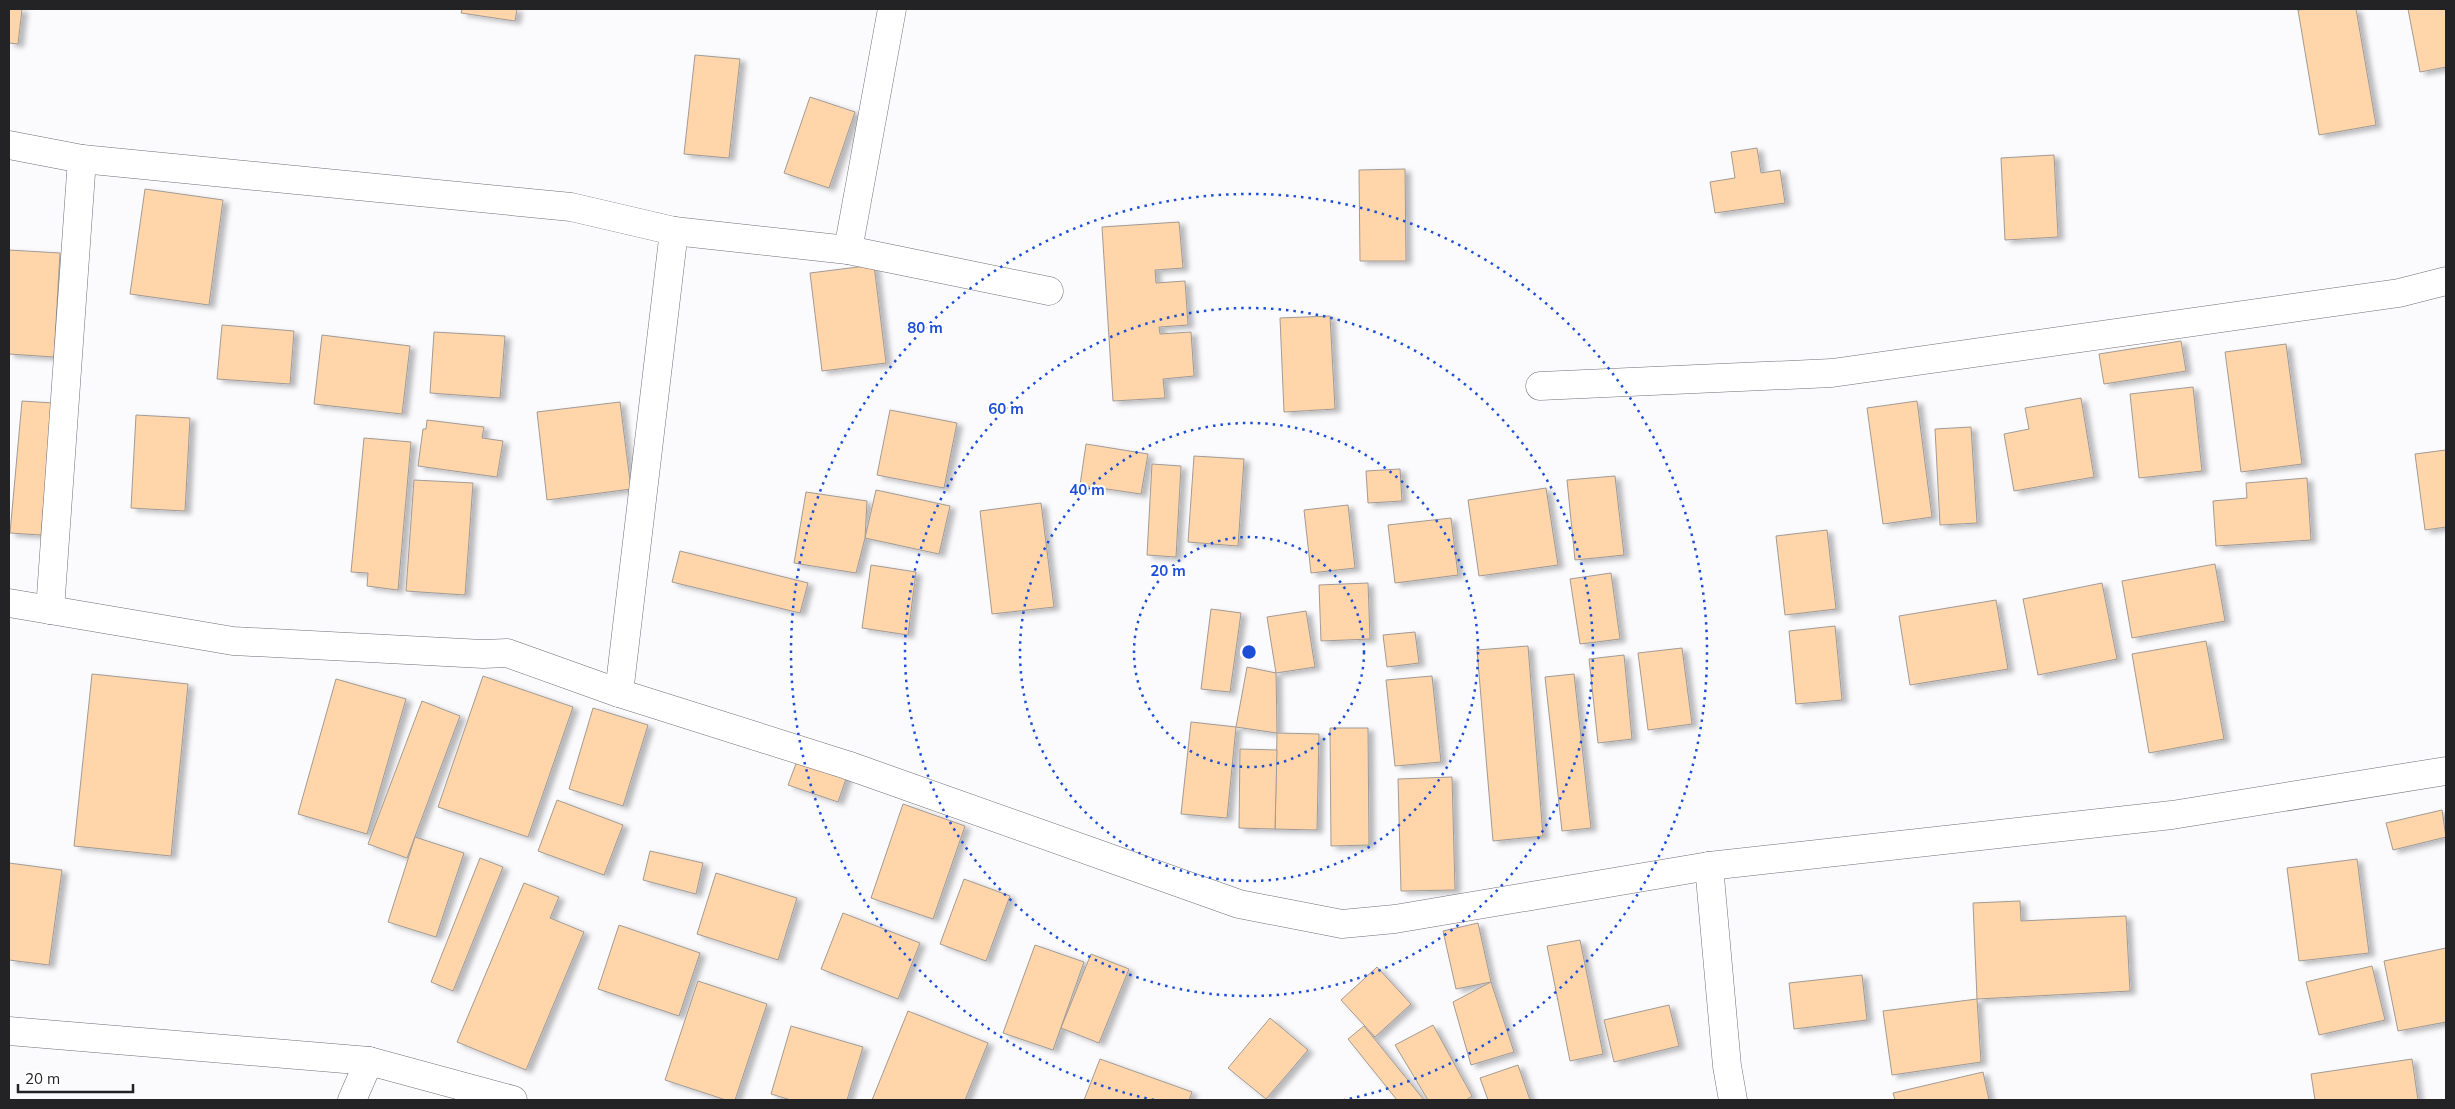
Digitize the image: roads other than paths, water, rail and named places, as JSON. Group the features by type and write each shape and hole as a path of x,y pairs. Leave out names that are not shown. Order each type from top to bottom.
{"street":[{"path":"848,250 892,9"},
{"path":"9,145 82,159 571,207 674,231 848,250 1049,291"},
{"path":"50,610 82,159"},
{"path":"619,692 674,231"},
{"path":"1540,386 1832,373 2399,293 2446,282"},
{"path":"9,603 233,641 483,654 507,653 619,692 847,765 1239,904 1342,924 1395,919 1709,866 2172,815 2446,771"},
{"path":"1709,866 1727,1066 1733,1100"},
{"path":"9,1030 369,1062 513,1100"},
{"path":"352,1100 369,1062"}]}
